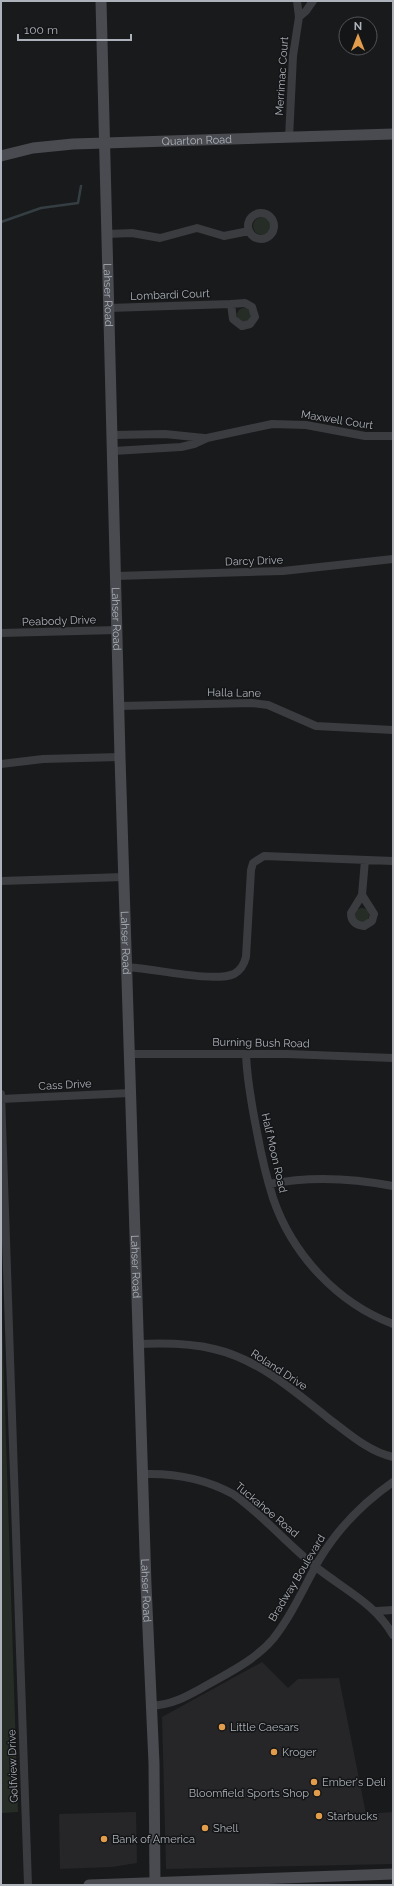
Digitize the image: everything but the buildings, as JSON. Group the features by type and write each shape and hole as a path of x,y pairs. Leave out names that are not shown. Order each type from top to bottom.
{"street":[{"name":"Lahser Road","path":"101,1 126,967 150,1706 154,1763 155,1884"},
{"name":"Merrimac Court","path":"289,138 293,56 299,17 297,1"},
{"path":"299,17 306,11 313,1"},
{"name":"Quarton Road","path":"1,156 50,146 393,134"},
{"path":"107,234 132,233 160,238 197,228 224,236 249,231"},
{"name":"Lombardi Court","path":"109,308 231,304"},
{"name":"Maxwell Court","path":"113,451 181,447 194,444 207,438 260,426 283,424 315,426 365,436 393,436"},
{"name":"Maxwell Court","path":"113,435 165,434 207,438"},
{"name":"Darcy Drive","path":"116,576 283,571 393,559"},
{"name":"Peabody Drive","path":"1,633 117,630"},
{"name":"Halla Lane","path":"119,706 252,703 268,705 316,726 393,730"},
{"path":"1,764 43,760 120,757"},
{"path":"126,967 208,976 224,976 235,973 244,965 246,957 251,870 253,863 257,859 270,856 393,861"},
{"path":"362,895 364,860"},
{"path":"1,881 124,877"},
{"name":"Burning Bush Road","path":"129,1054 246,1054 393,1058"},
{"name":"Half Moon Road","path":"246,1054 254,1117 268,1184 285,1227 318,1273 353,1303 393,1324"},
{"name":"Cass Drive","path":"1,1099 130,1093"},
{"name":"Golfview Drive","path":"1,1094 28,1885"},
{"path":"268,1184 298,1180 331,1179 393,1186"},
{"name":"Roland Drive","path":"138,1344 195,1345 216,1349 243,1359 287,1386 359,1442 393,1459"},
{"name":"Tuckahoe Road","path":"143,1474 184,1476 206,1481 219,1486 246,1504 316,1567 377,1611 393,1634"},
{"name":"Bradway Boulevard","path":"150,1706 171,1703 225,1675 259,1653 284,1623 336,1535 376,1493 393,1482"},
{"path":"377,1611 393,1610"},
{"path":"89,1885 155,1884 393,1874"}],"shaded area":[{"path":"262,217 268,220 271,226 268,232 262,235 256,232 253,226 256,220"},
{"path":"244,308 249,310 251,315 249,320 244,322 239,320 237,315 239,310"},
{"path":"362,908 367,910 369,915 367,920 362,922 357,920 355,915 357,910"},
{"path":"1,1285 18,1812 1,1813"},
{"path":"262,1662 288,1688 298,1679 339,1678 366,1814 393,1812 393,1864 166,1869 162,1717"},
{"path":"136,1812 137,1863 112,1867 60,1869 59,1814"}],"waterway":[{"path":"1,222 41,208 78,203 81,186"}],"place":[{"name":"Little Caesars","path":"222,1727"},
{"name":"Kroger","path":"274,1752"},
{"name":"Ember's Deli","path":"314,1782"},
{"name":"Bloomfield Sports Shop","path":"317,1793"},
{"name":"Starbucks","path":"319,1816"},
{"name":"Shell","path":"205,1828"},
{"name":"Bank of America","path":"104,1839"}]}
